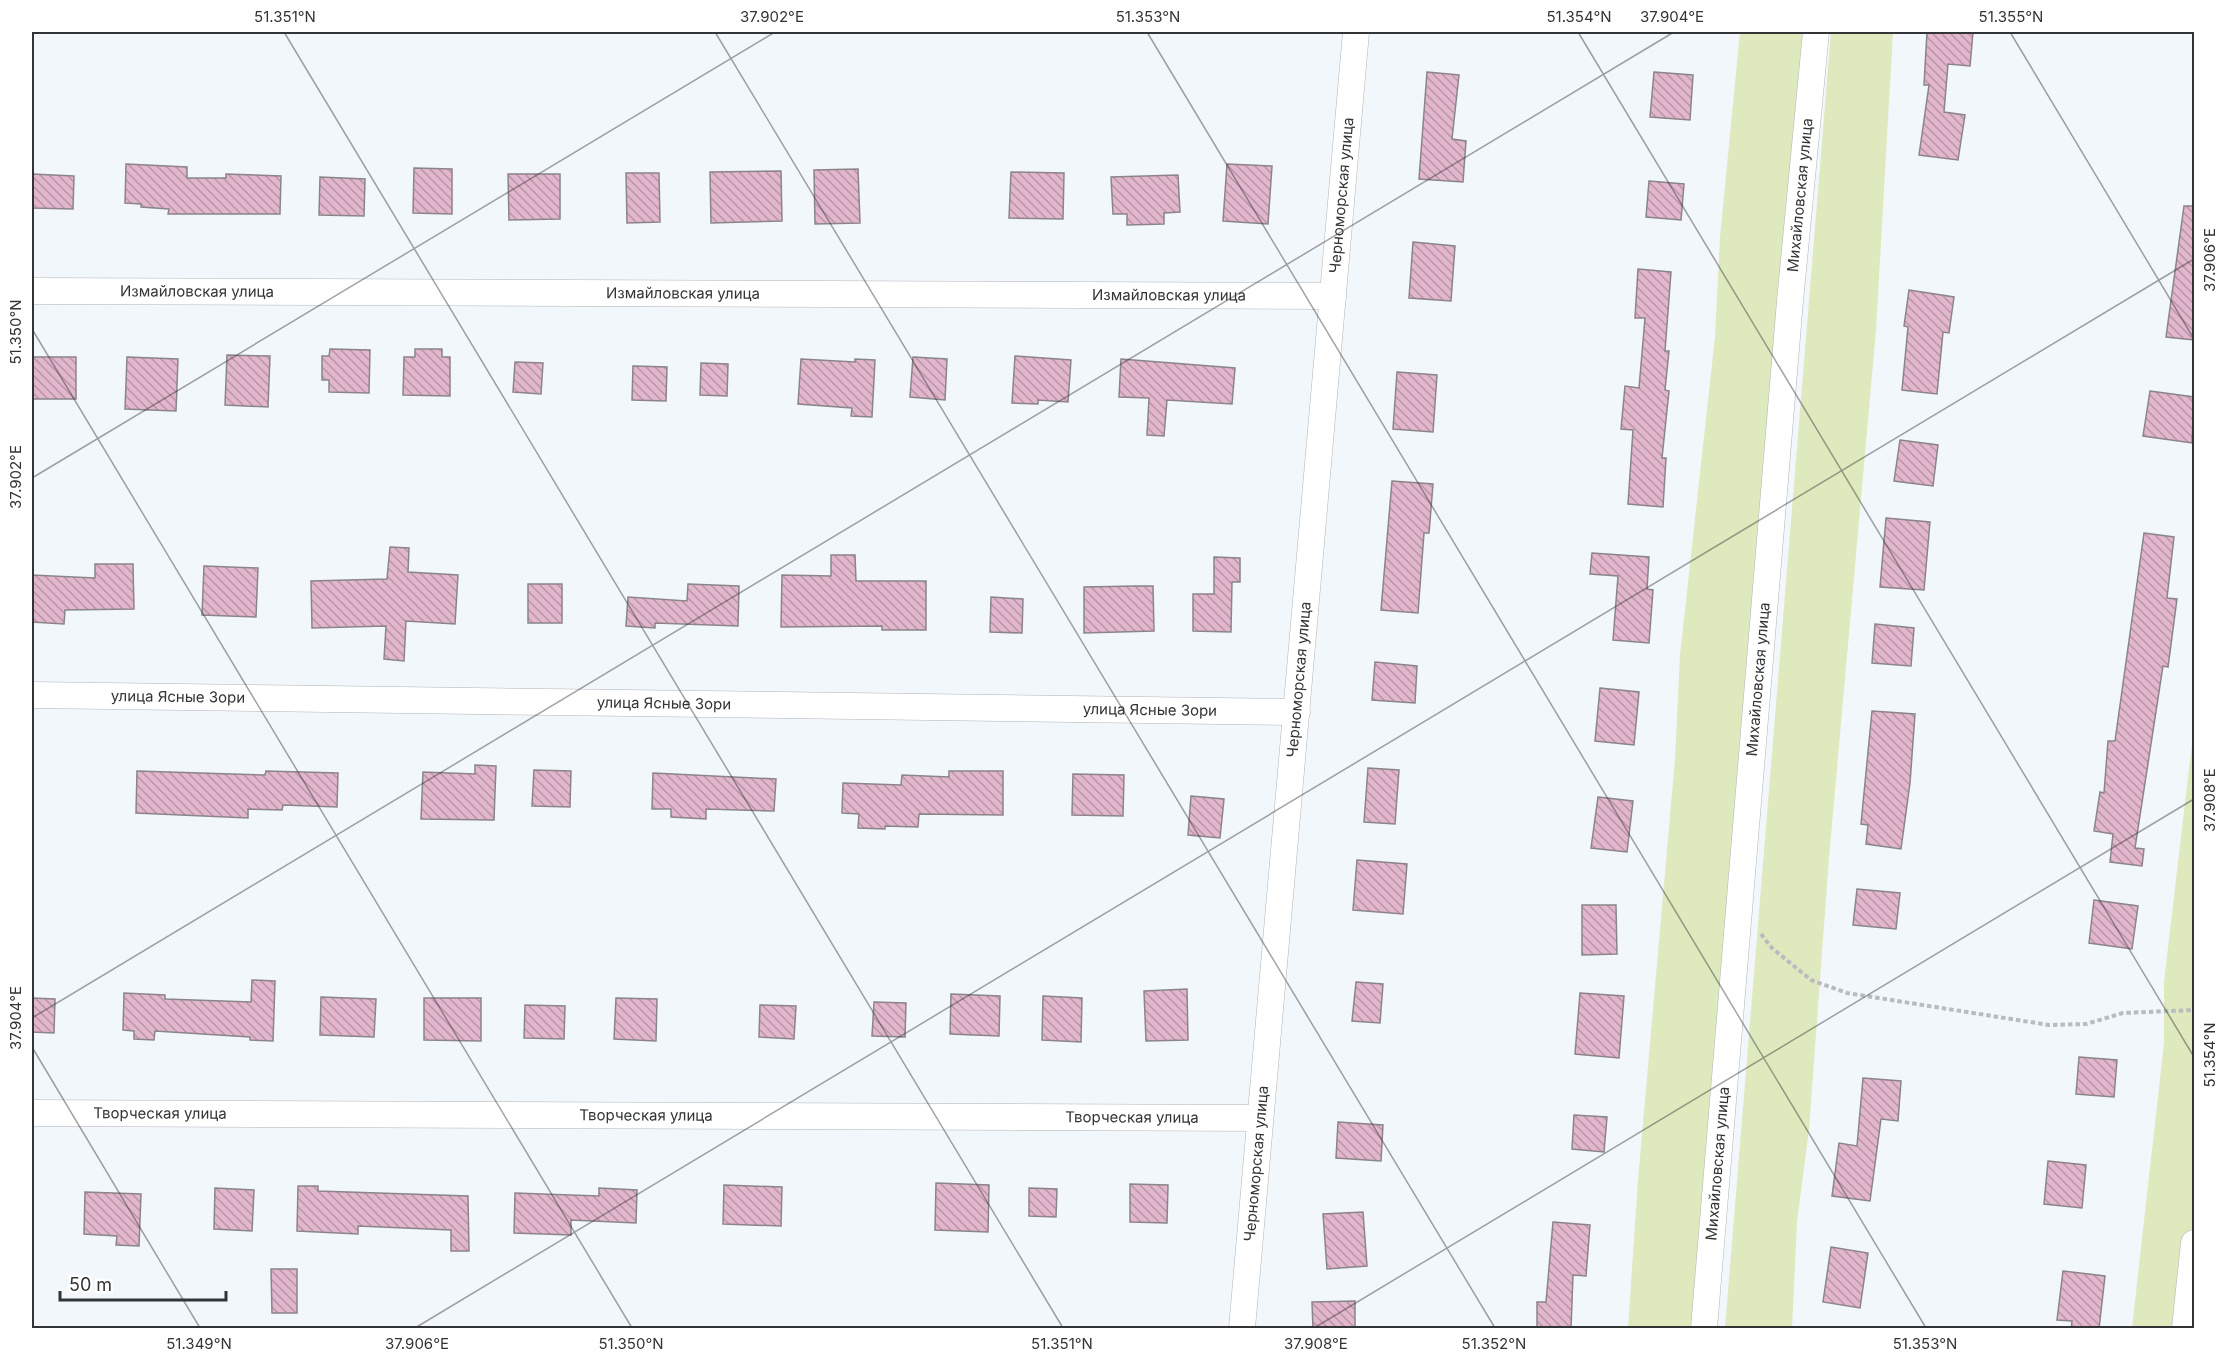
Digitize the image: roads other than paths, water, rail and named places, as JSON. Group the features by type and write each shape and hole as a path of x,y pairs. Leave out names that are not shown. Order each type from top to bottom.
{"street":[{"name":"Черноморская улица","path":"1242,1329 1356,32"},
{"name":"Михайловская улица","path":"1704,1329 1789,313 1816,32"},
{"name":"Измайловская улица","path":"32,291 1334,296"},
{"name":"улица Ясные Зори","path":"32,695 1297,712"},
{"name":"Творческая улица","path":"32,1113 1260,1118"},
{"path":"2185,1329 2194,1243"}]}
